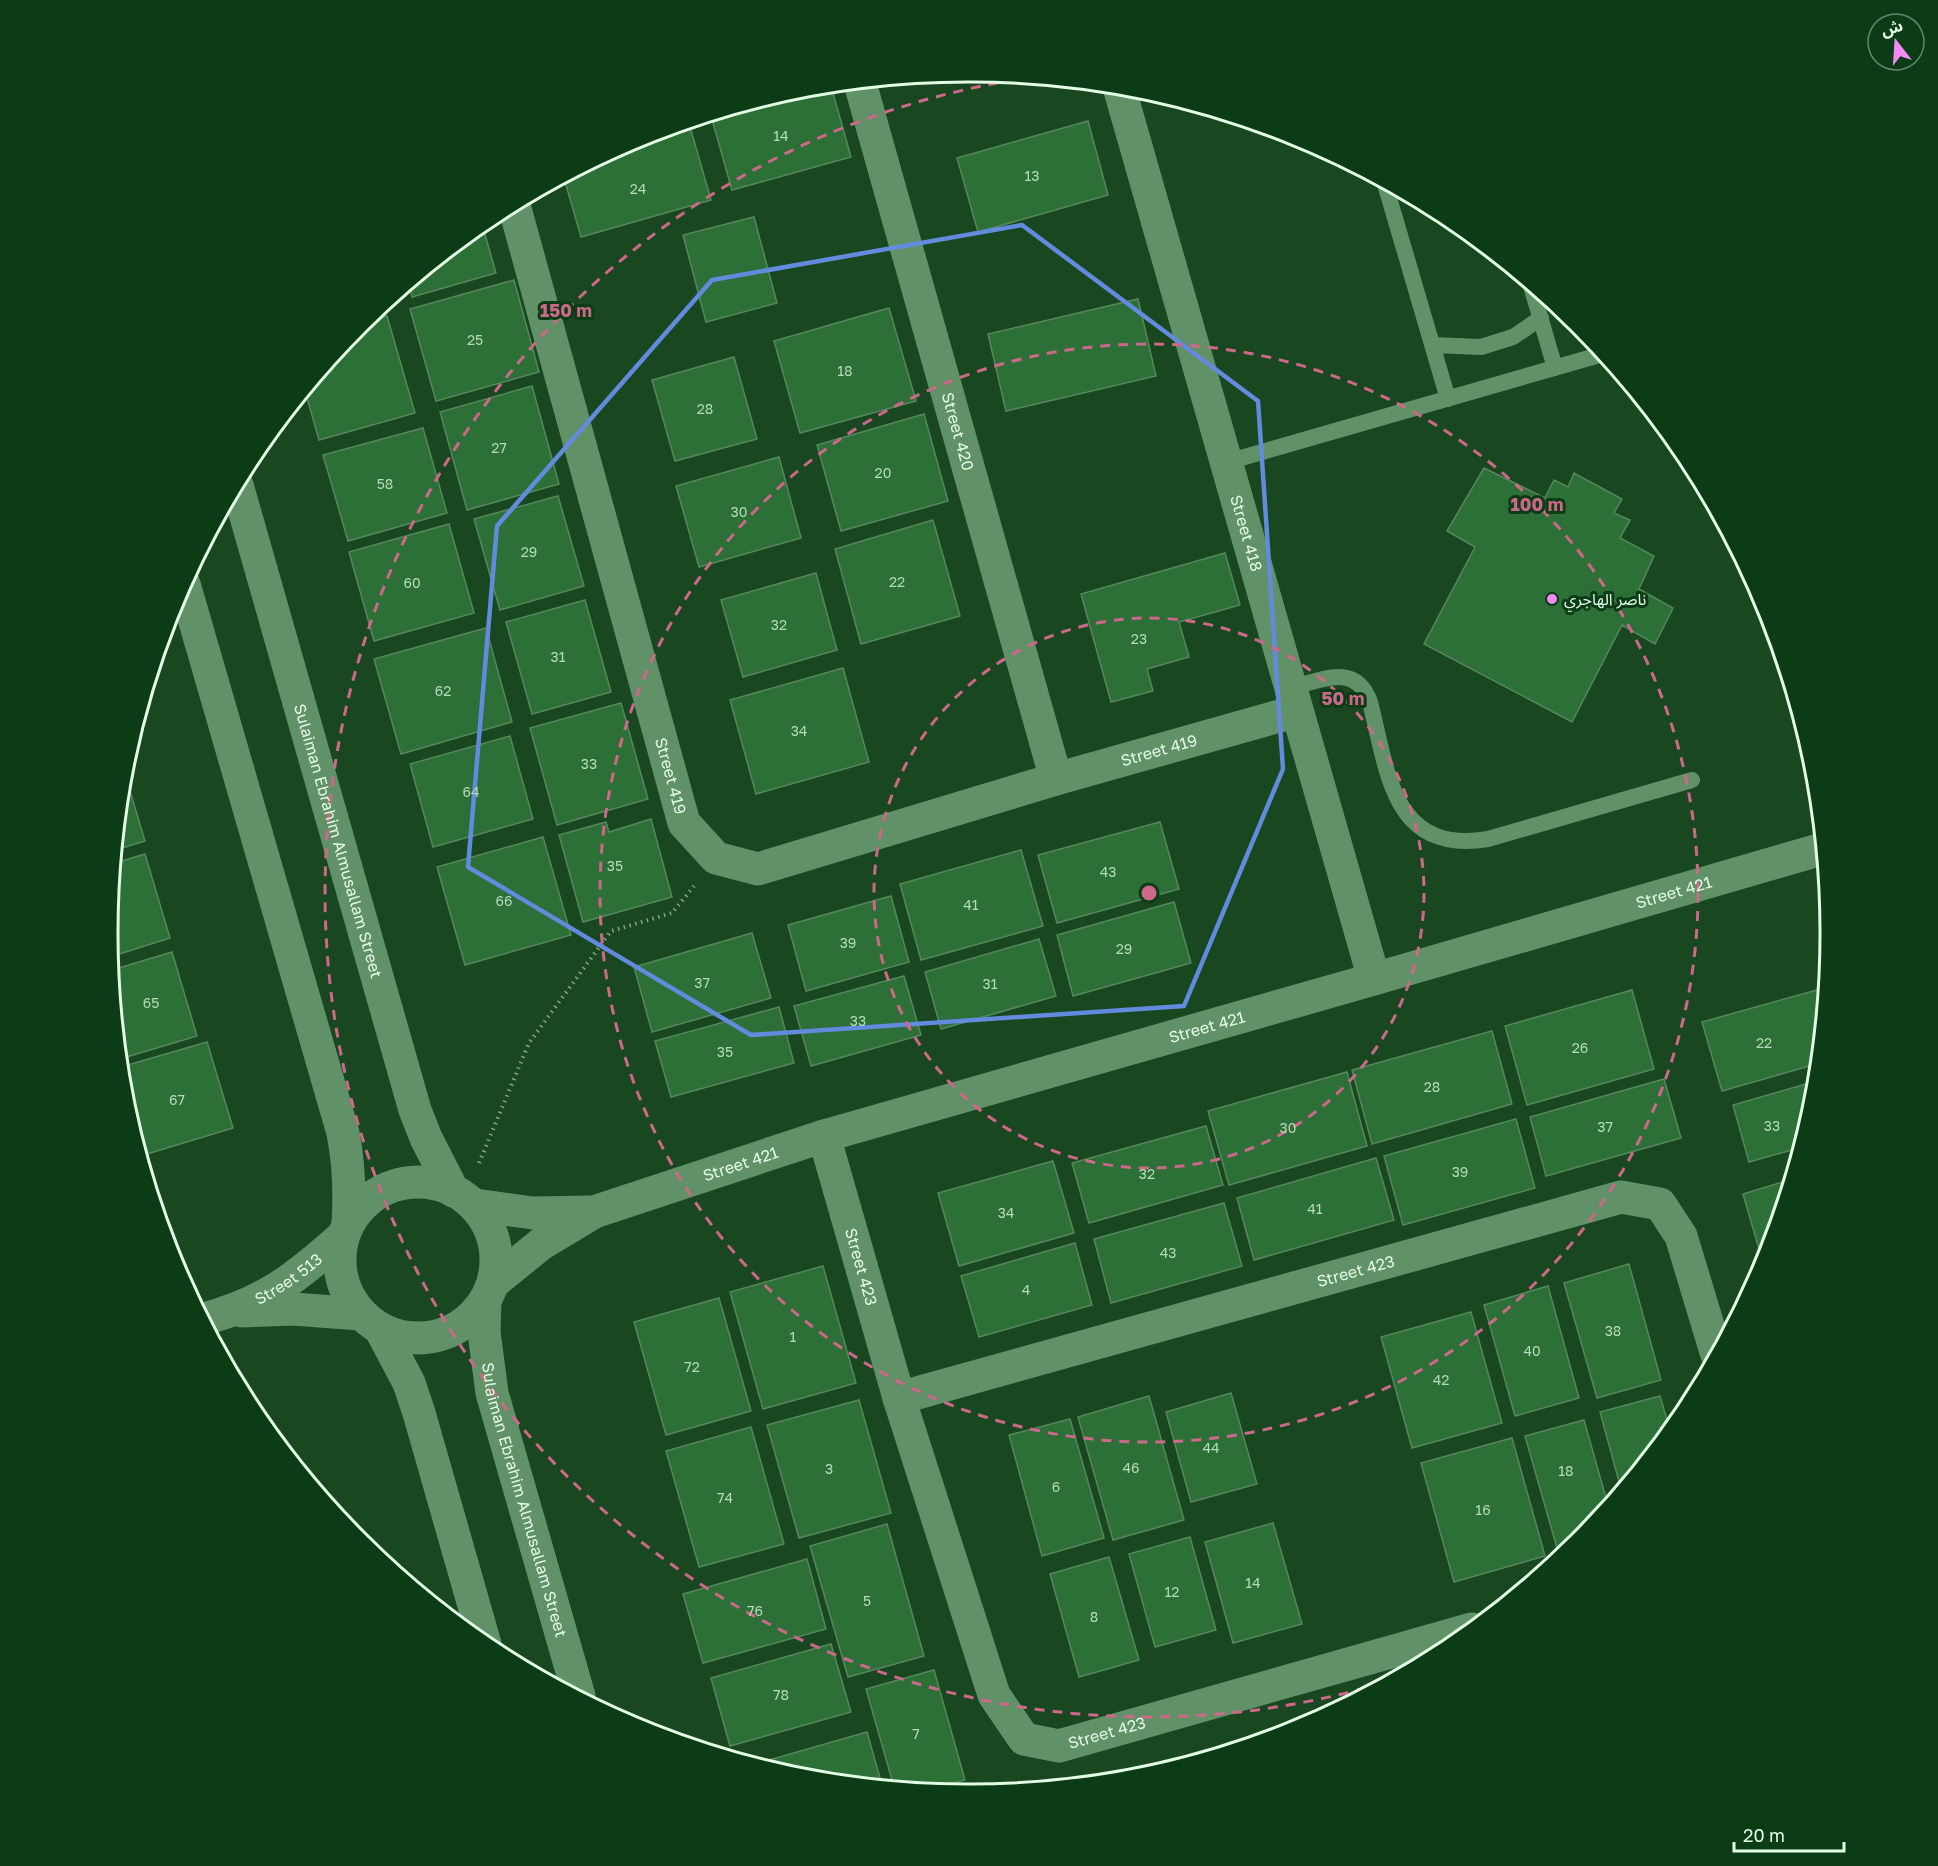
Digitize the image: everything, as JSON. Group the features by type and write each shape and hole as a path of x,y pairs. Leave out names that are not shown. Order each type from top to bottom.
{"street":[{"name":"Street 420","path":"862,90 1056,779"},
{"name":"Street 418","path":"1122,97 1374,980"},
{"name":"Street 419","path":"516,213 684,823 716,858 758,869 1056,779 1294,699"},
{"name":"Sulaiman Ebrahim Almusallam Street","path":"240,495 412,1101 426,1138 464,1198"},
{"path":"188,597 343,1133 350,1193 339,1263 345,1290 370,1322 408,1383 419,1413 481,1629"},
{"name":"Street 421","path":"489,1292 541,1244 594,1212 824,1136 1374,980 1815,851"},
{"name":"Street 423","path":"824,1136 899,1398 994,1695 1024,1738 1059,1746 1448,1636"},
{"path":"346,1229 365,1202 388,1187 414,1182 441,1185 464,1198 490,1228 496,1255 489,1292 470,1319 450,1332 428,1338 404,1338 370,1322"},
{"name":"Street 423","path":"899,1398 1622,1197 1660,1204 1681,1236 1714,1344"},
{"name":"Street 421","path":"464,1198 533,1214 594,1212"},
{"name":"Street 513","path":"216,1316 260,1300 289,1282 346,1229"},
{"name":"Sulaiman Ebrahim Almusallam Street","path":"489,1292 484,1332 492,1394 576,1687"},
{"name":"Street 513","path":"216,1316 293,1309 370,1322"}],"lane":[{"path":"1387,193 1448,399"},
{"path":"1534,298 1555,368"},
{"path":"1432,345 1480,347 1513,337 1540,318"},
{"path":"1227,462 1594,357"},
{"path":"1294,699 1340,676 1350,678 1360,684 1367,692 1396,798 1405,813 1418,826 1434,836 1451,841 1470,842 1488,839 1692,780"}],"path":[{"path":"464,1198 529,1043 611,931 672,914 716,858"}],"highlighted area":[{"path":"1022,225 1258,401 1283,769 1184,1006 751,1035 468,867 497,526 712,280"}],"building":[{"path":"833,94 851,157 732,190 713,123 749,111"},
{"path":"1088,121 1108,195 978,232 957,158"},
{"path":"691,130 711,200 581,237 566,184 644,147"},
{"path":"754,217 777,303 706,322 683,235"},
{"path":"485,234 496,273 412,297 411,292 451,258"},
{"path":"514,280 539,372 436,401 410,309"},
{"path":"1138,299 1156,376 1006,411 988,334"},
{"path":"889,308 916,401 800,433 774,341"},
{"path":"387,316 415,413 319,440 307,399 330,372"},
{"path":"734,357 757,439 675,461 652,380"},
{"path":"532,386 559,484 467,510 440,412"},
{"path":"924,414 948,501 841,531 817,445"},
{"path":"423,428 447,513 348,541 323,455"},
{"path":"779,457 801,538 699,567 676,486"},
{"name":"ناصر الهاجري","path":"1484,468 1545,498 1554,480 1568,487 1574,473 1622,499 1614,513 1630,520 1620,538 1654,556 1639,589 1673,608 1655,644 1622,625 1572,722 1424,644 1475,547 1447,531"},
{"path":"558,496 584,586 500,610 474,519"},
{"path":"933,520 960,616 861,644 835,549"},
{"path":"449,524 474,613 374,641 349,552"},
{"path":"1225,553 1240,605 1179,622 1189,657 1147,669 1153,691 1111,702 1081,594"},
{"path":"816,573 837,650 743,677 721,600"},
{"path":"585,600 611,692 532,714 506,622"},
{"path":"486,628 512,722 401,754 374,659"},
{"path":"843,668 869,762 756,794 730,700"},
{"path":"621,703 648,799 557,825 530,728"},
{"path":"510,736 533,819 433,847 410,764"},
{"path":"131,793 145,841 123,848"},
{"path":"651,819 672,897 583,922 559,835 606,822 609,832"},
{"path":"1160,822 1179,889 1057,923 1038,855"},
{"path":"543,837 571,935 465,965 437,867"},
{"path":"1021,850 1043,926 921,960 900,884"},
{"path":"145,854 170,938 119,954 118,933 122,861"},
{"path":"891,896 909,962 806,991 788,925"},
{"path":"1174,902 1191,963 1073,996 1057,935"},
{"path":"752,933 771,998 652,1032 634,967"},
{"path":"1039,939 1056,996 941,1029 925,972"},
{"path":"172,952 197,1036 128,1057 119,968"},
{"path":"904,976 921,1035 811,1066 794,1006"},
{"path":"1632,990 1654,1069 1527,1105 1505,1026"},
{"path":"1818,990 1808,1066 1722,1091 1702,1022"},
{"path":"779,1007 794,1063 671,1097 655,1041"},
{"path":"1492,1031 1512,1104 1372,1144 1352,1070"},
{"path":"207,1042 233,1128 147,1154 129,1065"},
{"path":"1347,1072 1367,1146 1229,1185 1208,1111"},
{"path":"1664,1079 1681,1138 1546,1176 1530,1117"},
{"path":"1805,1084 1792,1150 1749,1162 1733,1105"},
{"path":"1516,1119 1535,1188 1403,1225 1384,1156"},
{"path":"1206,1126 1223,1185 1089,1223 1072,1163"},
{"path":"1376,1158 1394,1220 1254,1260 1237,1198"},
{"path":"1053,1161 1074,1233 959,1266 938,1193"},
{"path":"1782,1182 1759,1248 1743,1194"},
{"path":"1224,1203 1242,1266 1111,1303 1094,1239"},
{"path":"1075,1243 1092,1305 979,1337 961,1276"},
{"path":"1629,1264 1661,1380 1597,1398 1564,1283"},
{"path":"823,1266 856,1383 763,1409 730,1292"},
{"path":"1548,1286 1579,1398 1515,1416 1484,1305"},
{"path":"719,1298 751,1411 666,1435 634,1322"},
{"path":"1471,1312 1502,1423 1412,1448 1381,1337"},
{"path":"1231,1393 1257,1484 1191,1502 1166,1412"},
{"path":"1149,1396 1184,1520 1113,1540 1078,1417"},
{"path":"1660,1396 1667,1419 1619,1481 1600,1412"},
{"path":"859,1400 891,1513 799,1538 767,1425"},
{"path":"1070,1419 1104,1538 1042,1556 1009,1435"},
{"path":"1584,1420 1606,1497 1557,1547 1525,1436"},
{"path":"751,1427 784,1544 699,1567 666,1451"},
{"path":"1512,1438 1545,1556 1454,1582 1421,1463"},
{"path":"1273,1523 1302,1624 1233,1643 1205,1542"},
{"path":"887,1524 924,1656 848,1677 810,1546"},
{"path":"1190,1537 1216,1630 1155,1647 1129,1554"},
{"path":"1109,1557 1139,1660 1079,1677 1050,1574"},
{"path":"807,1559 826,1629 703,1663 683,1594"},
{"path":"831,1644 851,1712 730,1746 711,1678"},
{"path":"934,1670 965,1780 952,1783 892,1780 866,1689"},
{"path":"867,1732 880,1778 803,1767 770,1760"}],"place":[{"name":"ناصر الهاجري","path":"1552,599"}]}
